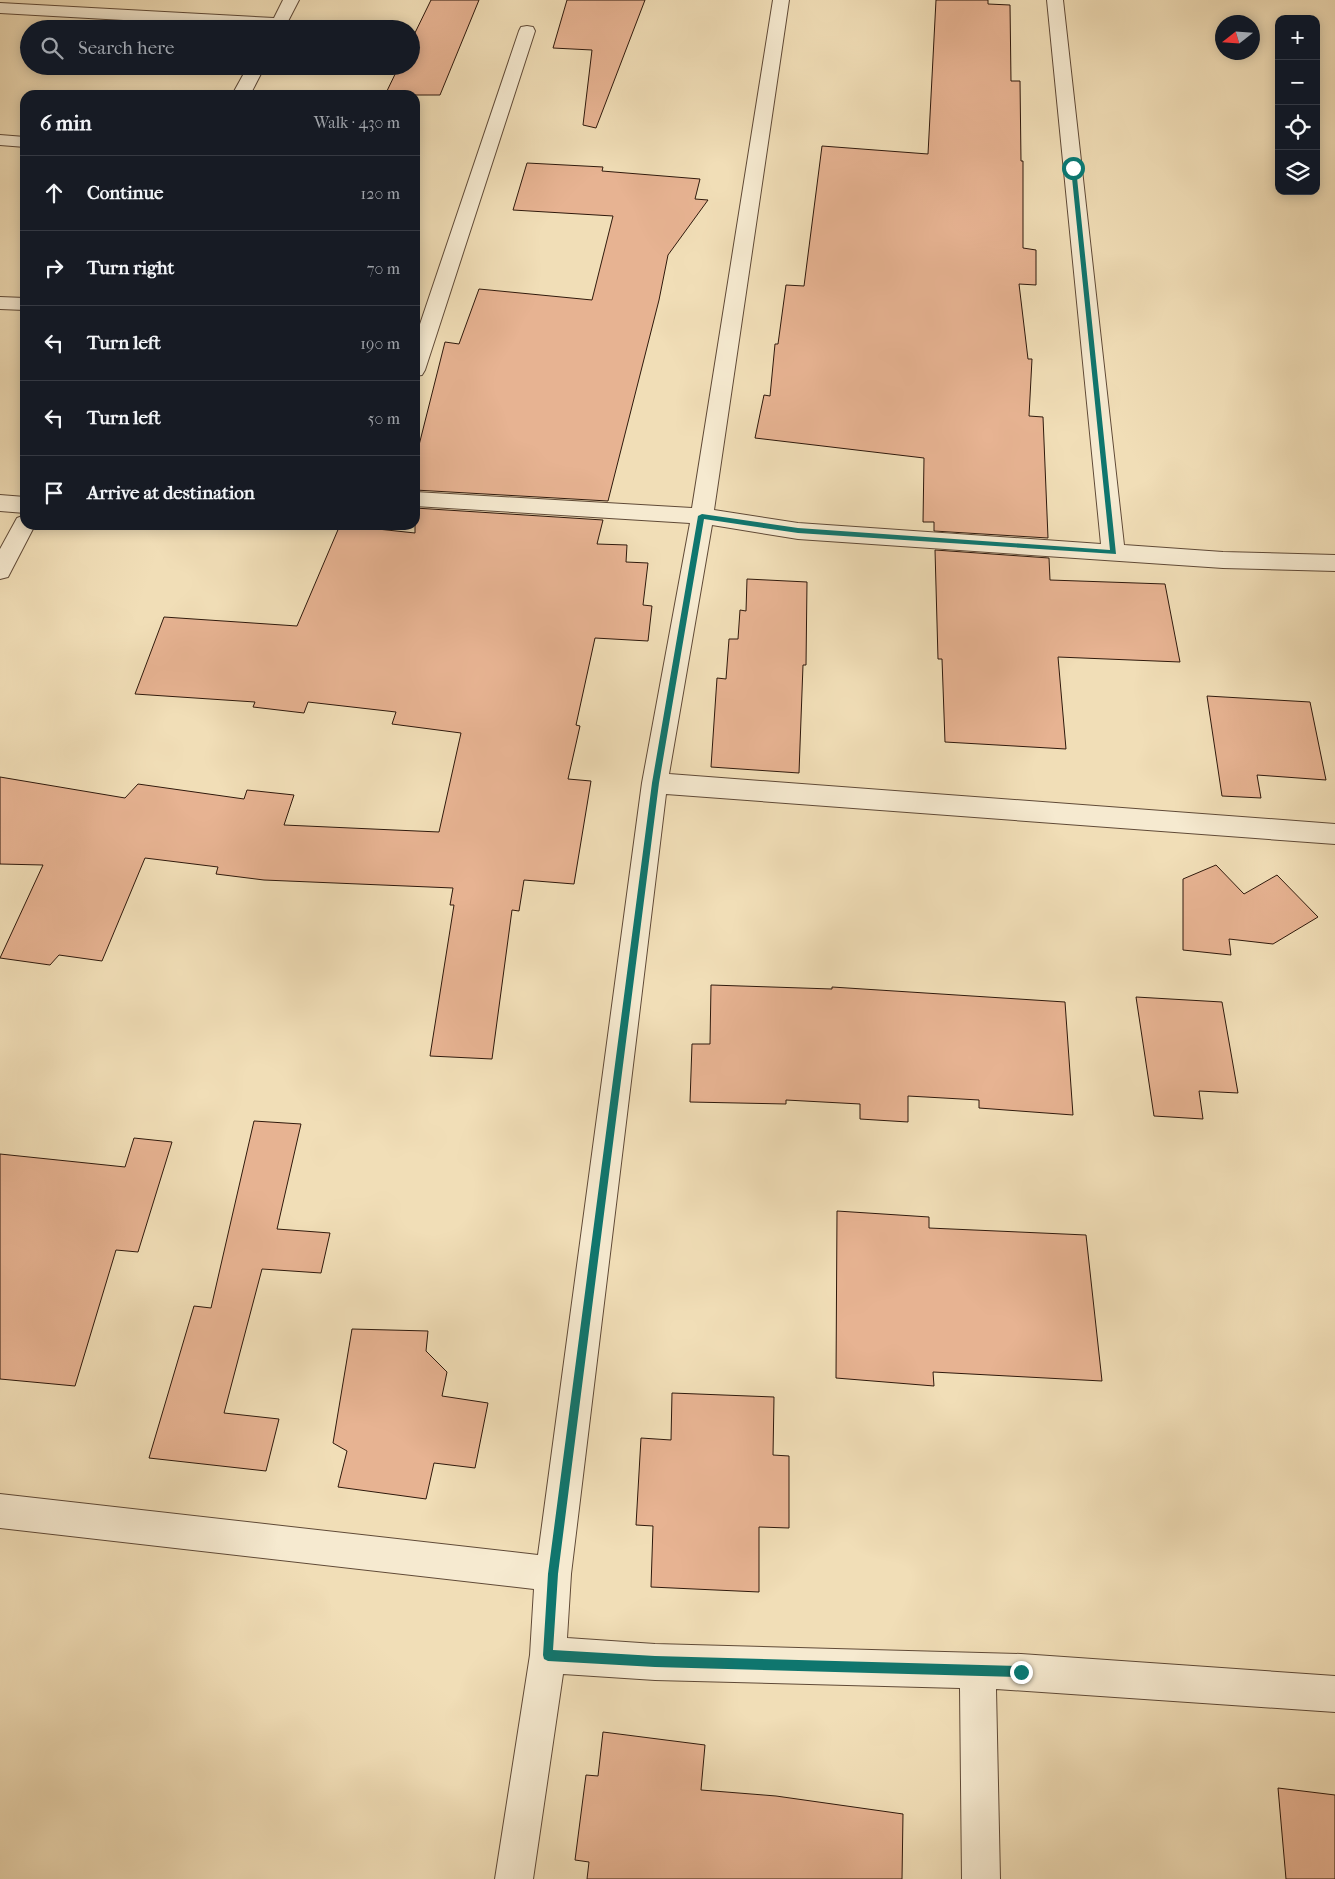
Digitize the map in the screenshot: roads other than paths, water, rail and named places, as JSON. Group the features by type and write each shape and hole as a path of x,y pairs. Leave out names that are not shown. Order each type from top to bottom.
{"street":[{"path":"281,20 290,0"},
{"path":"514,1879 548,1655 553,1574 655,783 702,516 781,0"},
{"path":"1055,0 1113,552"},
{"path":"0,8 185,20"},
{"path":"420,355 527,30"},
{"path":"244,90 252,75"},
{"path":"0,140 20,142"},
{"path":"0,303 20,304"},
{"path":"420,499 702,516 798,531 1223,560 1335,563"},
{"path":"0,503 20,505"},
{"path":"0,571 21,530"},
{"path":"655,783 1335,834"},
{"path":"0,1511 553,1574"},
{"path":"548,1655 655,1662 978,1670 1335,1694"},
{"path":"978,1670 981,1879"}]}
